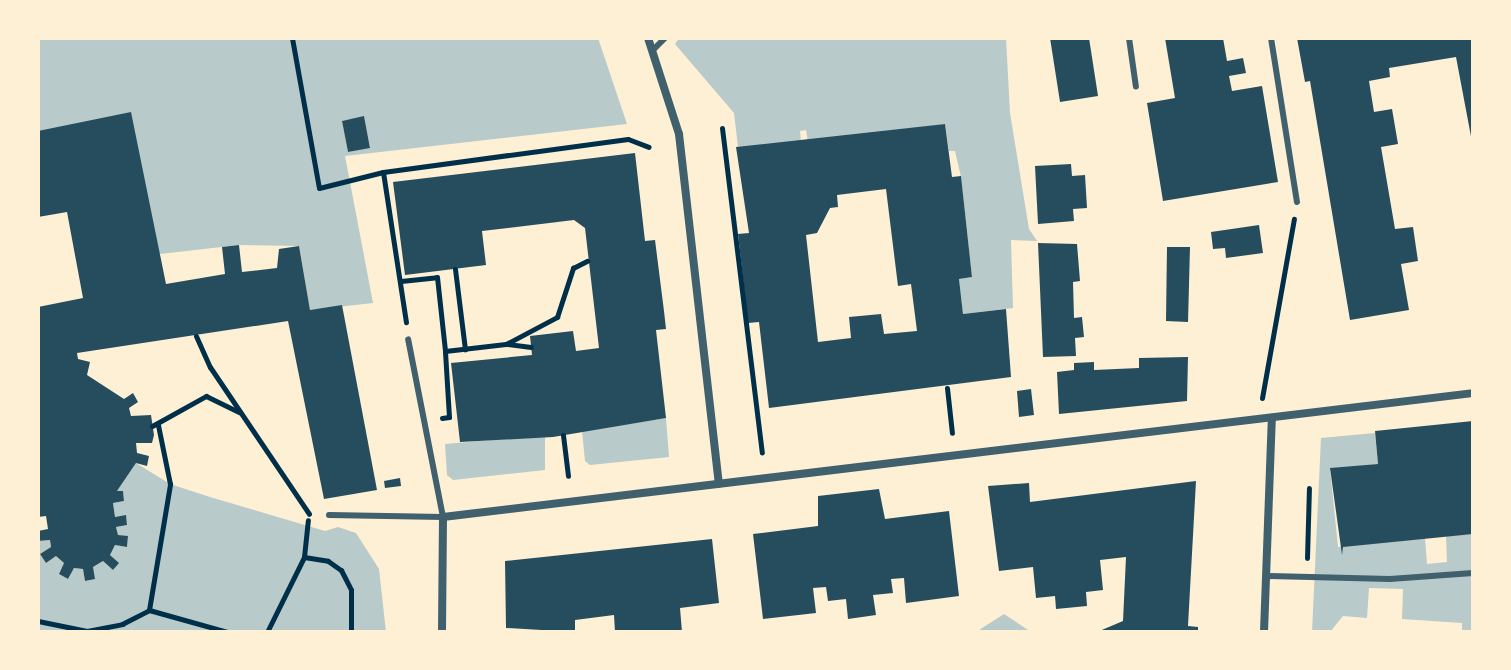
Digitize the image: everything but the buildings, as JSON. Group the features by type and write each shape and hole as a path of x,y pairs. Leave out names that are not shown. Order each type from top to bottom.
{"street":[{"path":"648,38 679,134 719,484"},
{"path":"442,632 443,517 1473,393"},
{"path":"1264,632 1272,418"}],"lane":[{"path":"654,49 665,38"},
{"path":"1129,38 1136,87"},
{"path":"1271,38 1297,202"},
{"path":"329,515 443,517 408,339"},
{"path":"1266,576 1390,579 1473,573"}],"path":[{"path":"292,38 319,188 383,172 628,139 649,147"},
{"path":"722,128 762,453"},
{"path":"383,172 408,339"},
{"path":"1262,400 1297,202"},
{"path":"506,344 557,317 573,268 587,261"},
{"path":"455,269 465,349"},
{"path":"401,281 437,277 449,417 425,421"},
{"path":"196,336 240,413 309,514 304,557 267,632"},
{"path":"445,351 506,344 531,347"},
{"path":"947,388 952,433"},
{"path":"149,610 170,484 155,426 206,396 240,413"},
{"path":"563,435 568,476"},
{"path":"1307,559 1309,488"},
{"path":"309,514 329,515"},
{"path":"304,557 328,561 341,570 351,590 351,632"},
{"path":"38,621 87,631 122,624 149,610 228,632"}],"shaded area":[{"path":"38,38 598,38 627,124 345,156 373,303 310,310 299,246 239,245 160,254 38,131","holes":["364,117 370,147 348,152 342,121"]},
{"path":"679,38 1006,38 1010,113 1029,229 1037,241 1011,240 1013,308 963,314 959,279 972,277 961,177 955,151 949,151 945,124 808,142 806,130 800,131 801,142 738,147 734,113 675,44"},
{"path":"666,418 669,457 590,465 585,461 582,431"},
{"path":"1375,433 1378,464 1330,469 1338,547 1425,538 1427,564 1447,562 1446,536 1473,534 1473,632 1462,632 1462,623 1402,619 1403,589 1369,588 1367,618 1343,616 1330,632 1312,632 1321,438"},
{"path":"545,435 545,470 453,480 447,475 445,444"},
{"path":"136,463 170,484 210,497 325,531 338,527 356,533 379,569 386,632 38,632 38,541 50,540 51,547 40,554 46,563 56,556 64,563 59,574 68,579 74,568 83,569 85,581 94,579 93,567 103,561 113,570 118,563 110,555 115,545 127,547 128,537 118,535 116,527 127,525 126,516 115,517 113,503 124,501 123,491 117,491"},
{"path":"1004,614 1031,632 976,632"}]}
